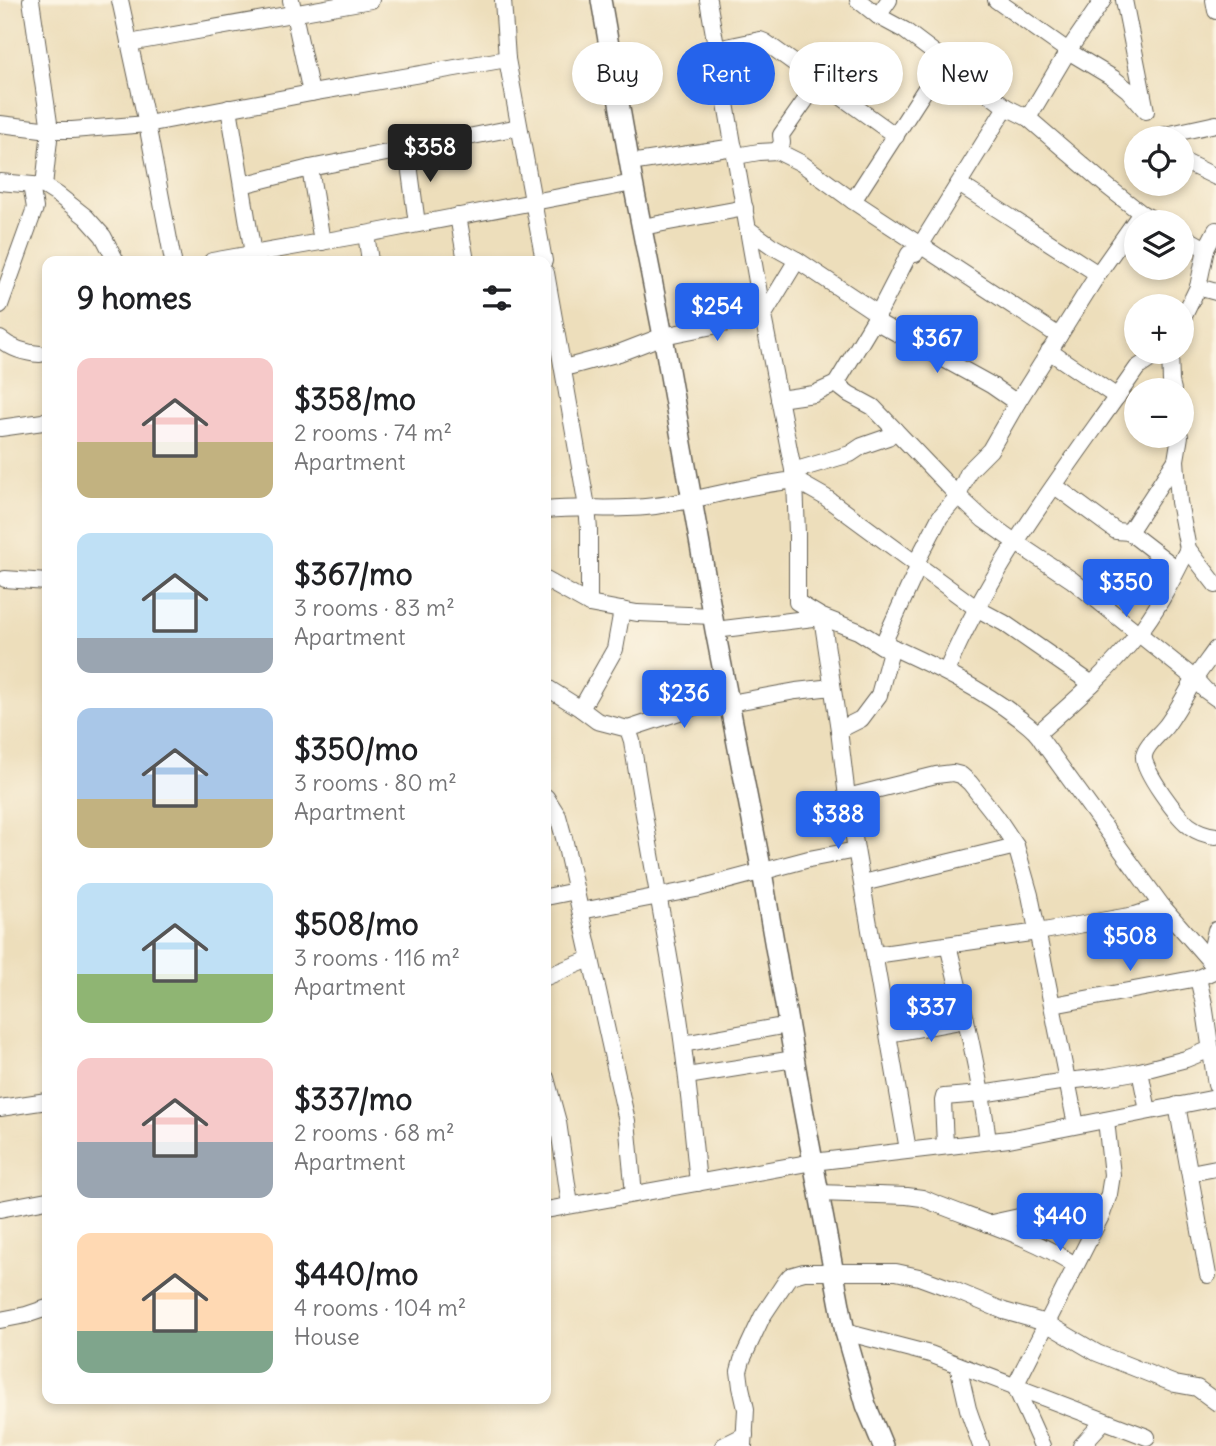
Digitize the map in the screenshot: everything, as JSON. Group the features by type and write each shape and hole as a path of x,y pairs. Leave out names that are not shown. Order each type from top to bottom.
{"street":[{"path":"0,305 35,208 37,186 50,130 31,0"},
{"path":"120,0 148,124 172,256"},
{"path":"129,43 293,7 370,0"},
{"path":"503,0 507,59 543,256"},
{"path":"601,0 845,1332 866,1405 883,1446"},
{"path":"708,0 716,42"},
{"path":"858,0 920,42"},
{"path":"878,16 888,0"},
{"path":"996,0 1068,51 1113,78 1128,90 1155,126"},
{"path":"1028,118 1068,51 1103,0"},
{"path":"1124,0 1146,111"},
{"path":"1214,0 1216,11"},
{"path":"293,7 311,93"},
{"path":"0,124 50,130 148,124 507,59"},
{"path":"853,201 917,103"},
{"path":"727,105 794,476 797,602 822,617 946,672 1005,708 1038,733 1162,906 1214,966"},
{"path":"777,151 782,143 780,135 802,105"},
{"path":"853,105 896,136"},
{"path":"1003,105 1028,118 1137,210"},
{"path":"779,400 814,394 836,384 909,254 915,254 1006,107"},
{"path":"229,108 253,254"},
{"path":"1194,129 1216,124"},
{"path":"242,185 310,168 519,127"},
{"path":"407,149 417,223"},
{"path":"630,163 735,151 777,151 801,163 853,201 1059,336"},
{"path":"1194,166 1216,177"},
{"path":"310,168 322,242"},
{"path":"0,182 37,186 58,195 103,236 113,256"},
{"path":"241,256 634,183"},
{"path":"959,184 1098,274"},
{"path":"642,227 745,208"},
{"path":"458,216 465,256"},
{"path":"748,229 797,260 876,317 991,384 1017,403"},
{"path":"1194,295 1206,249 1216,230"},
{"path":"366,234 369,256"},
{"path":"839,730 861,719 879,695 887,646 918,564 940,517 958,496 969,471 990,450 1049,351 1124,237"},
{"path":"1194,242 1206,249"},
{"path":"557,363 620,353 663,336 763,316 797,260"},
{"path":"1198,287 1216,292"},
{"path":"551,313 557,363 587,507 589,604"},
{"path":"0,339 19,351 40,355"},
{"path":"1049,351 1117,397"},
{"path":"946,672 959,640 1015,542 1137,368 1143,364"},
{"path":"836,384 873,407 984,520 1072,580 1216,698"},
{"path":"0,428 42,422"},
{"path":"551,510 654,506 692,500 794,476 888,437 895,430"},
{"path":"1178,448 1176,460 1179,502 1188,549 1216,585"},
{"path":"1129,532 1176,460"},
{"path":"794,476 976,608 1004,623 1092,684"},
{"path":"1055,486 1116,531 1129,532 1177,569"},
{"path":"1038,733 1078,699 1139,633 1160,602 1188,549"},
{"path":"5,579 42,582"},
{"path":"551,583 589,604 714,623 822,617"},
{"path":"581,709 615,649 622,610"},
{"path":"822,617 847,797 908,1150"},
{"path":"1216,649 1182,704 1147,747 1144,756 1145,766 1175,812 1188,826 1202,834 1216,836"},
{"path":"551,690 597,721 628,729 729,699 832,687"},
{"path":"628,729 687,1076 698,1183"},
{"path":"847,797 953,773 961,775 970,783 996,816 1016,846 1038,932 1076,1125"},
{"path":"551,805 558,816 581,911 627,1121 634,1194"},
{"path":"863,883 1016,846"},
{"path":"581,911 658,898 808,859 856,850"},
{"path":"551,896 576,891"},
{"path":"875,956 1038,932 1135,915 1162,906"},
{"path":"1053,1006 1198,978 1214,966 1216,930"},
{"path":"948,945 967,1020 988,1141"},
{"path":"551,974 590,960"},
{"path":"1198,978 1216,1085"},
{"path":"889,1034 967,1020"},
{"path":"682,1044 788,1025"},
{"path":"945,1146 944,1097 1140,1071 1186,1059 1211,1049"},
{"path":"687,1076 794,1059"},
{"path":"1140,1071 1148,1111"},
{"path":"551,1209 813,1162 1009,1139 1216,1098"},
{"path":"551,1100 558,1122 570,1205"},
{"path":"0,1108 42,1102"},
{"path":"1177,1105 1208,1275"},
{"path":"1015,1386 1109,1194 1112,1175 1106,1120"},
{"path":"1190,1173 1216,1168"},
{"path":"819,1193 922,1198 1048,1250 1075,1265"},
{"path":"0,1209 42,1201"},
{"path":"987,1224 1019,1217 1092,1230"},
{"path":"723,1446 744,1441 746,1409 740,1371 742,1360 762,1317 790,1276 804,1272 896,1272 919,1277 1004,1311 1046,1323 1097,1353 1175,1384 1197,1388 1216,1402"},
{"path":"0,1320 42,1310"},
{"path":"845,1332 930,1354 1147,1437"},
{"path":"958,1364 968,1409 981,1446"},
{"path":"1015,1386 1042,1446"},
{"path":"1081,1446 1103,1422"}]}
